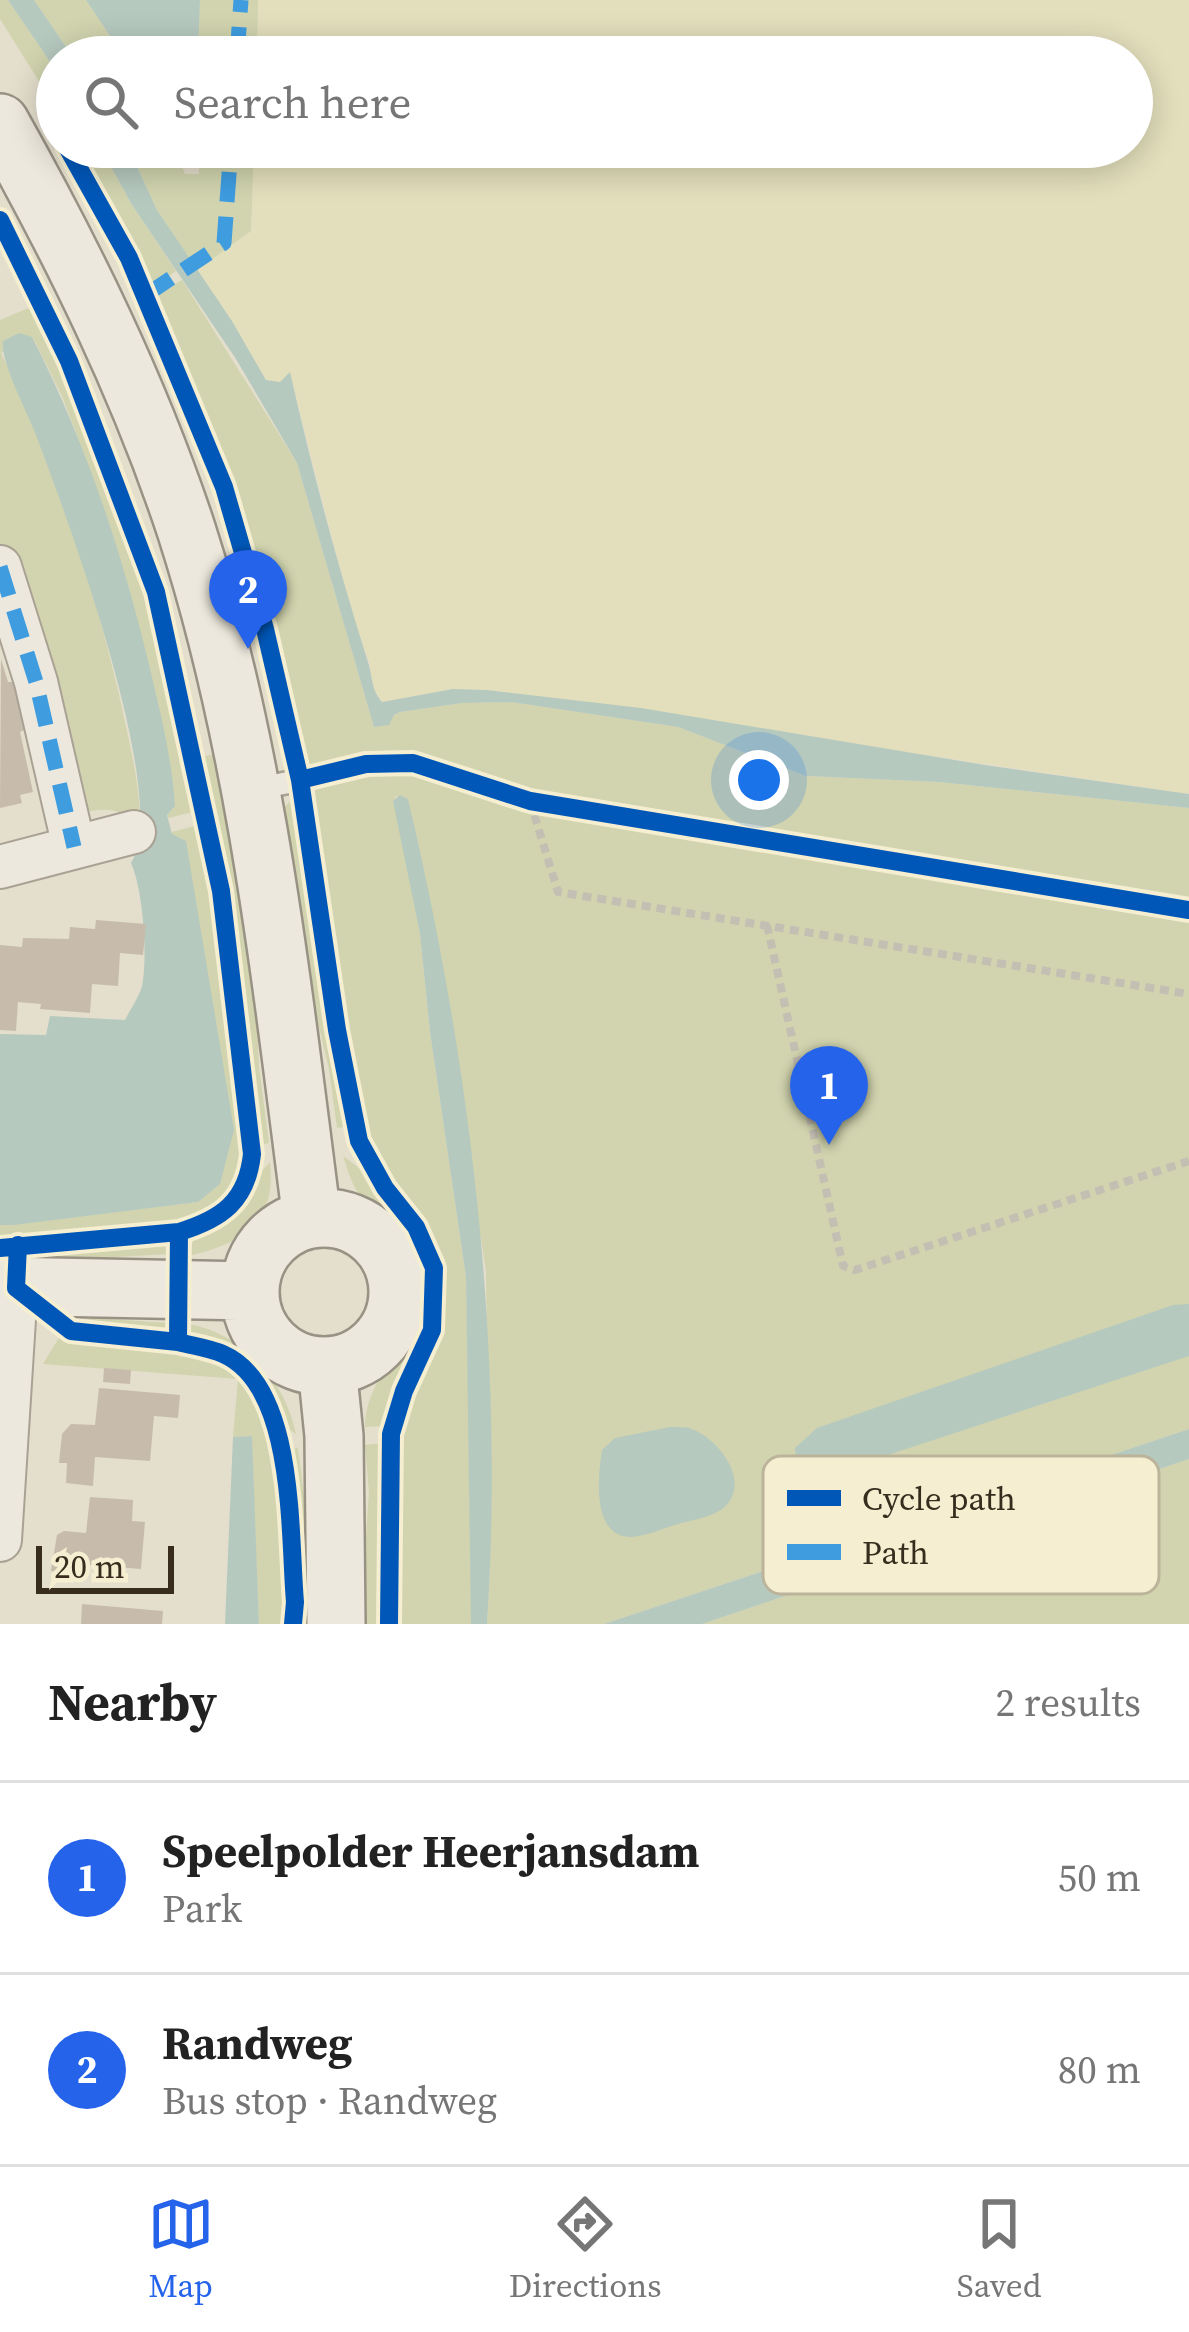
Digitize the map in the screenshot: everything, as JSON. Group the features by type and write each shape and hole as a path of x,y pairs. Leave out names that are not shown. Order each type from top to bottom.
{"main road":[{"path":"0,124 84,277 148,426 276,785 312,1219"},
{"path":"312,1219 346,1221 376,1238 387,1252 398,1285 393,1318 374,1346 360,1357 327,1366 298,1362 272,1346 255,1321 250,1292 254,1266 267,1243 288,1227 312,1219"},
{"path":"8,1287 250,1292"},
{"path":"327,1366 334,1436 336,1624"}],"street":[{"path":"0,567 36,682 74,847"},
{"path":"0,867 134,832"},
{"path":"0,1540 8,1287"}],"path":[{"path":"520,798 552,805"},
{"path":"520,798 558,892 1189,994"},
{"path":"766,925 843,1266 855,1270 1189,1161"}],"shaded area":[{"path":"8,0 34,0 59,36 36,36 36,41"},
{"path":"86,0 200,0 199,36 110,36"},
{"path":"258,0 1189,0 1189,794 487,690 453,689 382,702 372,687 370,665 353,620 290,373 280,382 266,381 197,270 251,231 253,168 1153,168 1153,36 257,36"},
{"path":"112,168 138,168 157,210 266,380 280,382 290,372 335,552 382,702 453,689 641,708 1189,794 1189,808 939,782 806,776 678,727 511,702 400,712 389,725 374,727 297,463 236,359"},
{"path":"19,333 32,337 69,417 101,500 139,626 171,771 175,806 167,815 172,834 186,841 234,1130 220,1184 198,1202 0,1225 0,1034 46,1035 50,1016 125,1020 142,986 144,958 141,906 131,863 140,829 138,779 127,719 90,587 6,361 3,341"},
{"path":"400,795 408,799 430,899 478,1209 491,1418 487,1624 471,1624 466,1277 420,934 393,801"},
{"path":"1189,1304 1189,1356 884,1456 796,1456 795,1448 817,1428 1173,1305"},
{"path":"670,1427 699,1432 726,1458 734,1480 729,1502 713,1514 649,1534 619,1535 609,1527 600,1504 602,1450 615,1438"},
{"path":"1189,1429 1189,1459 1159,1469 1159,1456 1108,1456"},
{"path":"252,1436 259,1624 225,1624 233,1437"},
{"path":"763,1571 763,1594 791,1594 702,1624 604,1624"}],"green space":[{"path":"0,0 8,0 36,41 36,76 0,19"},
{"path":"34,0 86,0 110,36 59,36"},
{"path":"200,0 258,0 257,36 199,36"},
{"path":"90,168 112,168 176,271 151,289"},
{"path":"138,168 183,168 185,174 199,174 199,168 253,168 251,231 197,270 157,210"},
{"path":"182,280 297,463 374,727 400,712 511,702 678,727 806,776 939,782 1189,808 1189,900 548,793 409,752 369,753 305,768 270,617 220,452 155,295"},
{"path":"36,305 110,482 155,625 197,811 168,818 92,475 62,396 33,338 1,353 55,479 97,611 130,746 140,825 108,810 71,815 0,549 0,320"},
{"path":"220,753 256,987 259,1067 269,1143 258,1145 230,895 200,757"},
{"path":"378,775 422,777 524,810 1189,923 1189,1429 1108,1456 763,1456 763,1571 604,1624 487,1624 486,1270 408,799 395,796 420,934 466,1277 472,1599 471,1624 394,1624 394,1513 400,1448 438,1326 442,1277 431,1238 367,1142 309,791"},
{"path":"294,798 350,1126 337,1128 329,1069 297,935 281,810"},
{"path":"199,825 229,1006 243,1151 242,1173 233,1193 203,1219 186,1223 0,1241 0,1225 198,1202 172,832"},
{"path":"343,1156 362,1166 402,1219 429,1275 430,1297 420,1341 387,1426 365,1427 377,1384 417,1310 415,1263 399,1236 359,1193"},
{"path":"270,1162 268,1201 252,1227 224,1245 188,1256 193,1241 233,1217"},
{"path":"170,1240 170,1254 25,1262 31,1252"},
{"path":"94,1318 169,1323 170,1332 134,1334 68,1323"},
{"path":"189,1324 227,1338 259,1362 282,1395 296,1434 286,1427 273,1392 253,1365 226,1347 190,1335"},
{"path":"60,1336 132,1350 207,1356 237,1370 252,1387 263,1406 274,1453 284,1624 259,1624 251,1436 233,1437 238,1379 43,1364"},
{"path":"384,1443 379,1624 360,1624 369,1492 365,1445"},
{"path":"298,1448 315,1586 314,1624 299,1624 301,1596 288,1449"},
{"path":"1189,1459 1189,1624 702,1624 791,1594 1159,1594 1159,1469"}],"building":[{"path":"1,659 8,682 16,682 28,728 20,732 33,792 20,795 22,803 0,808"},
{"path":"96,920 146,924 143,955 120,953 118,986 92,984 90,1013 18,1002 16,1031 0,1030 0,945 22,947 23,938 69,939 70,927 95,929"},
{"path":"104,1368 131,1370 130,1384 103,1382"},
{"path":"99,1388 180,1395 178,1418 154,1416 150,1461 95,1457 93,1486 66,1483 67,1463 59,1463 62,1434 71,1424 95,1425"},
{"path":"90,1497 133,1500 132,1521 145,1522 141,1569 78,1564 77,1573 51,1571 57,1535 86,1533"},
{"path":"82,1604 163,1611 162,1624 81,1624"}],"marked path":[{"path":"238,36 241,0"},
{"path":"146,295 224,243 229,168"},
{"path":"0,567 36,682 74,847"}],"cycle path":[{"path":"79,168 129,258 224,487 265,629 300,780 337,1030 359,1141 385,1188 416,1227 434,1268 432,1330 404,1391 391,1434 389,1624"},
{"path":"0,220 69,361 156,592 221,891 252,1154 245,1184 230,1206 179,1232 178,1342 223,1354 247,1371 264,1397 276,1429 289,1502 293,1624"},
{"path":"300,780 366,764 413,763 530,801 1189,910"},
{"path":"0,1248 179,1232"},
{"path":"18,1245 16,1288 71,1331 178,1342"}],"place":[{"name":"Randweg","path":"248,649"},
{"name":"Speelpolder Heerjansdam","path":"829,1145"}]}
